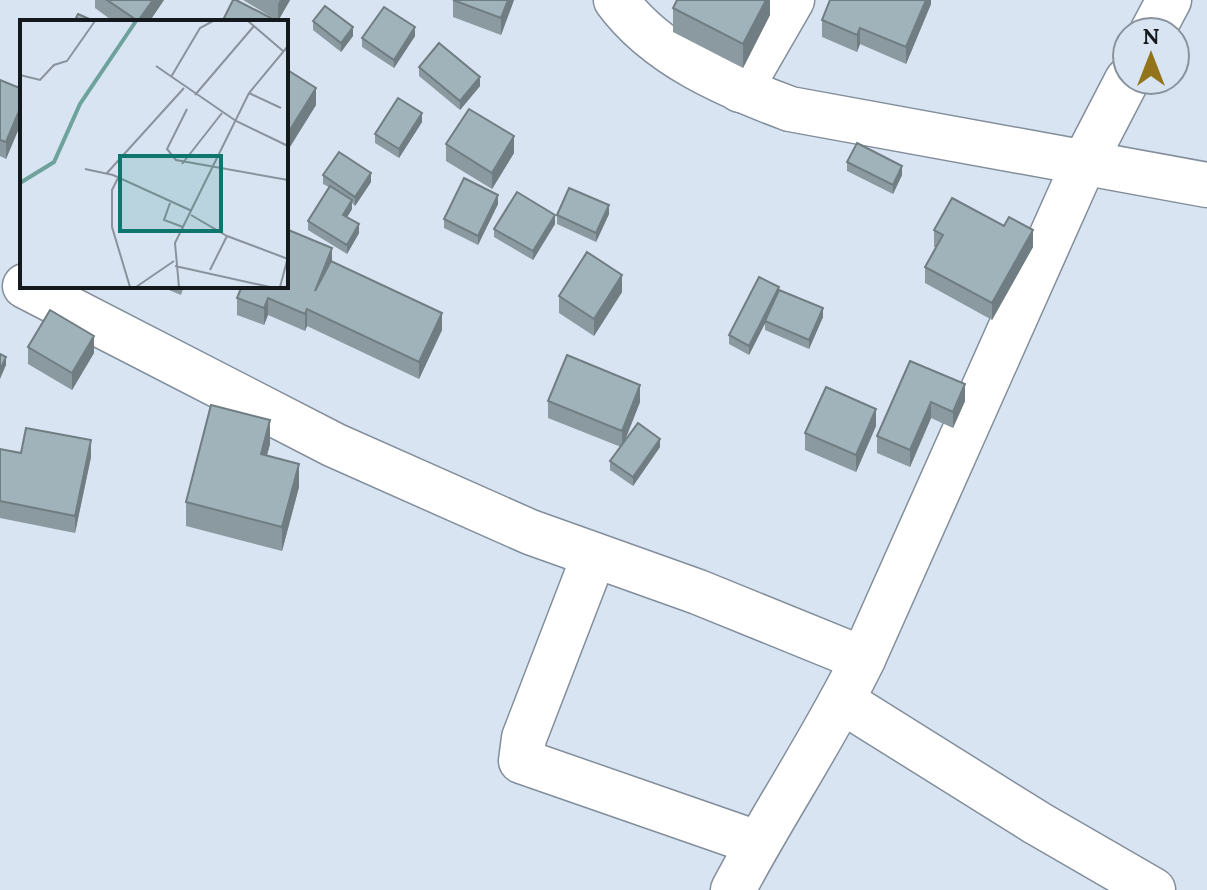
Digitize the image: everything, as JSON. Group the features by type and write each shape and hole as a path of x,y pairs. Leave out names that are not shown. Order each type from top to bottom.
{"street":[{"path":"616,0 628,16 669,51 740,90 790,109 1207,185"},
{"path":"740,90 792,0"},
{"path":"733,890 863,659 1084,163 1119,96"},
{"path":"0,273 20,283"},
{"path":"30,288 334,445 530,532 698,592 863,659"},
{"path":"594,556 524,738 521,761 757,843"},
{"path":"842,701 1037,823 1153,890"}],"building":[{"path":"107,0 153,0 137,20"},
{"path":"233,0 236,0 275,20 223,20"},
{"path":"453,0 508,0 501,18"},
{"path":"677,0 766,0 743,44 673,8"},
{"path":"830,0 926,0 906,47 860,28 857,35 822,20"},
{"path":"325,6 353,27 341,43 313,21"},
{"path":"384,7 415,27 394,60 362,38"},
{"path":"78,14 92,20 75,20"},
{"path":"439,43 480,77 460,101 419,67"},
{"path":"288,70 316,88 288,133"},
{"path":"0,80 20,88 20,109 6,142 0,140"},
{"path":"398,98 422,113 399,149 375,134"},
{"path":"469,109 514,136 492,173 446,144"},
{"path":"857,143 902,166 893,185 847,162"},
{"path":"339,152 371,173 355,197 323,175"},
{"path":"464,178 498,195 478,236 444,219"},
{"path":"330,186 352,200 343,215 359,224 347,245 308,221"},
{"path":"569,188 609,205 596,233 557,215"},
{"path":"517,192 555,215 533,251 494,229"},
{"path":"952,198 1004,226 1009,217 1033,230 992,303 925,267 943,235 934,230"},
{"path":"288,230 332,248 315,291 331,261 442,313 419,362 307,309 305,314 268,298 264,308 237,298 241,288 288,288"},
{"path":"587,252 622,275 594,319 559,296"},
{"path":"759,277 779,287 749,346 729,335"},
{"path":"779,290 823,308 809,340 765,321"},
{"path":"50,310 94,336 72,373 28,347"},
{"path":"0,354 6,357 0,370"},
{"path":"567,355 640,385 622,431 548,401"},
{"path":"910,361 965,384 953,412 931,402 910,450 877,436"},
{"path":"826,387 876,409 856,455 805,433"},
{"path":"211,405 270,420 261,454 299,464 282,527 186,502"},
{"path":"638,423 660,439 633,477 610,461"},
{"path":"26,428 91,440 75,516 0,501 0,449 21,453"}]}
